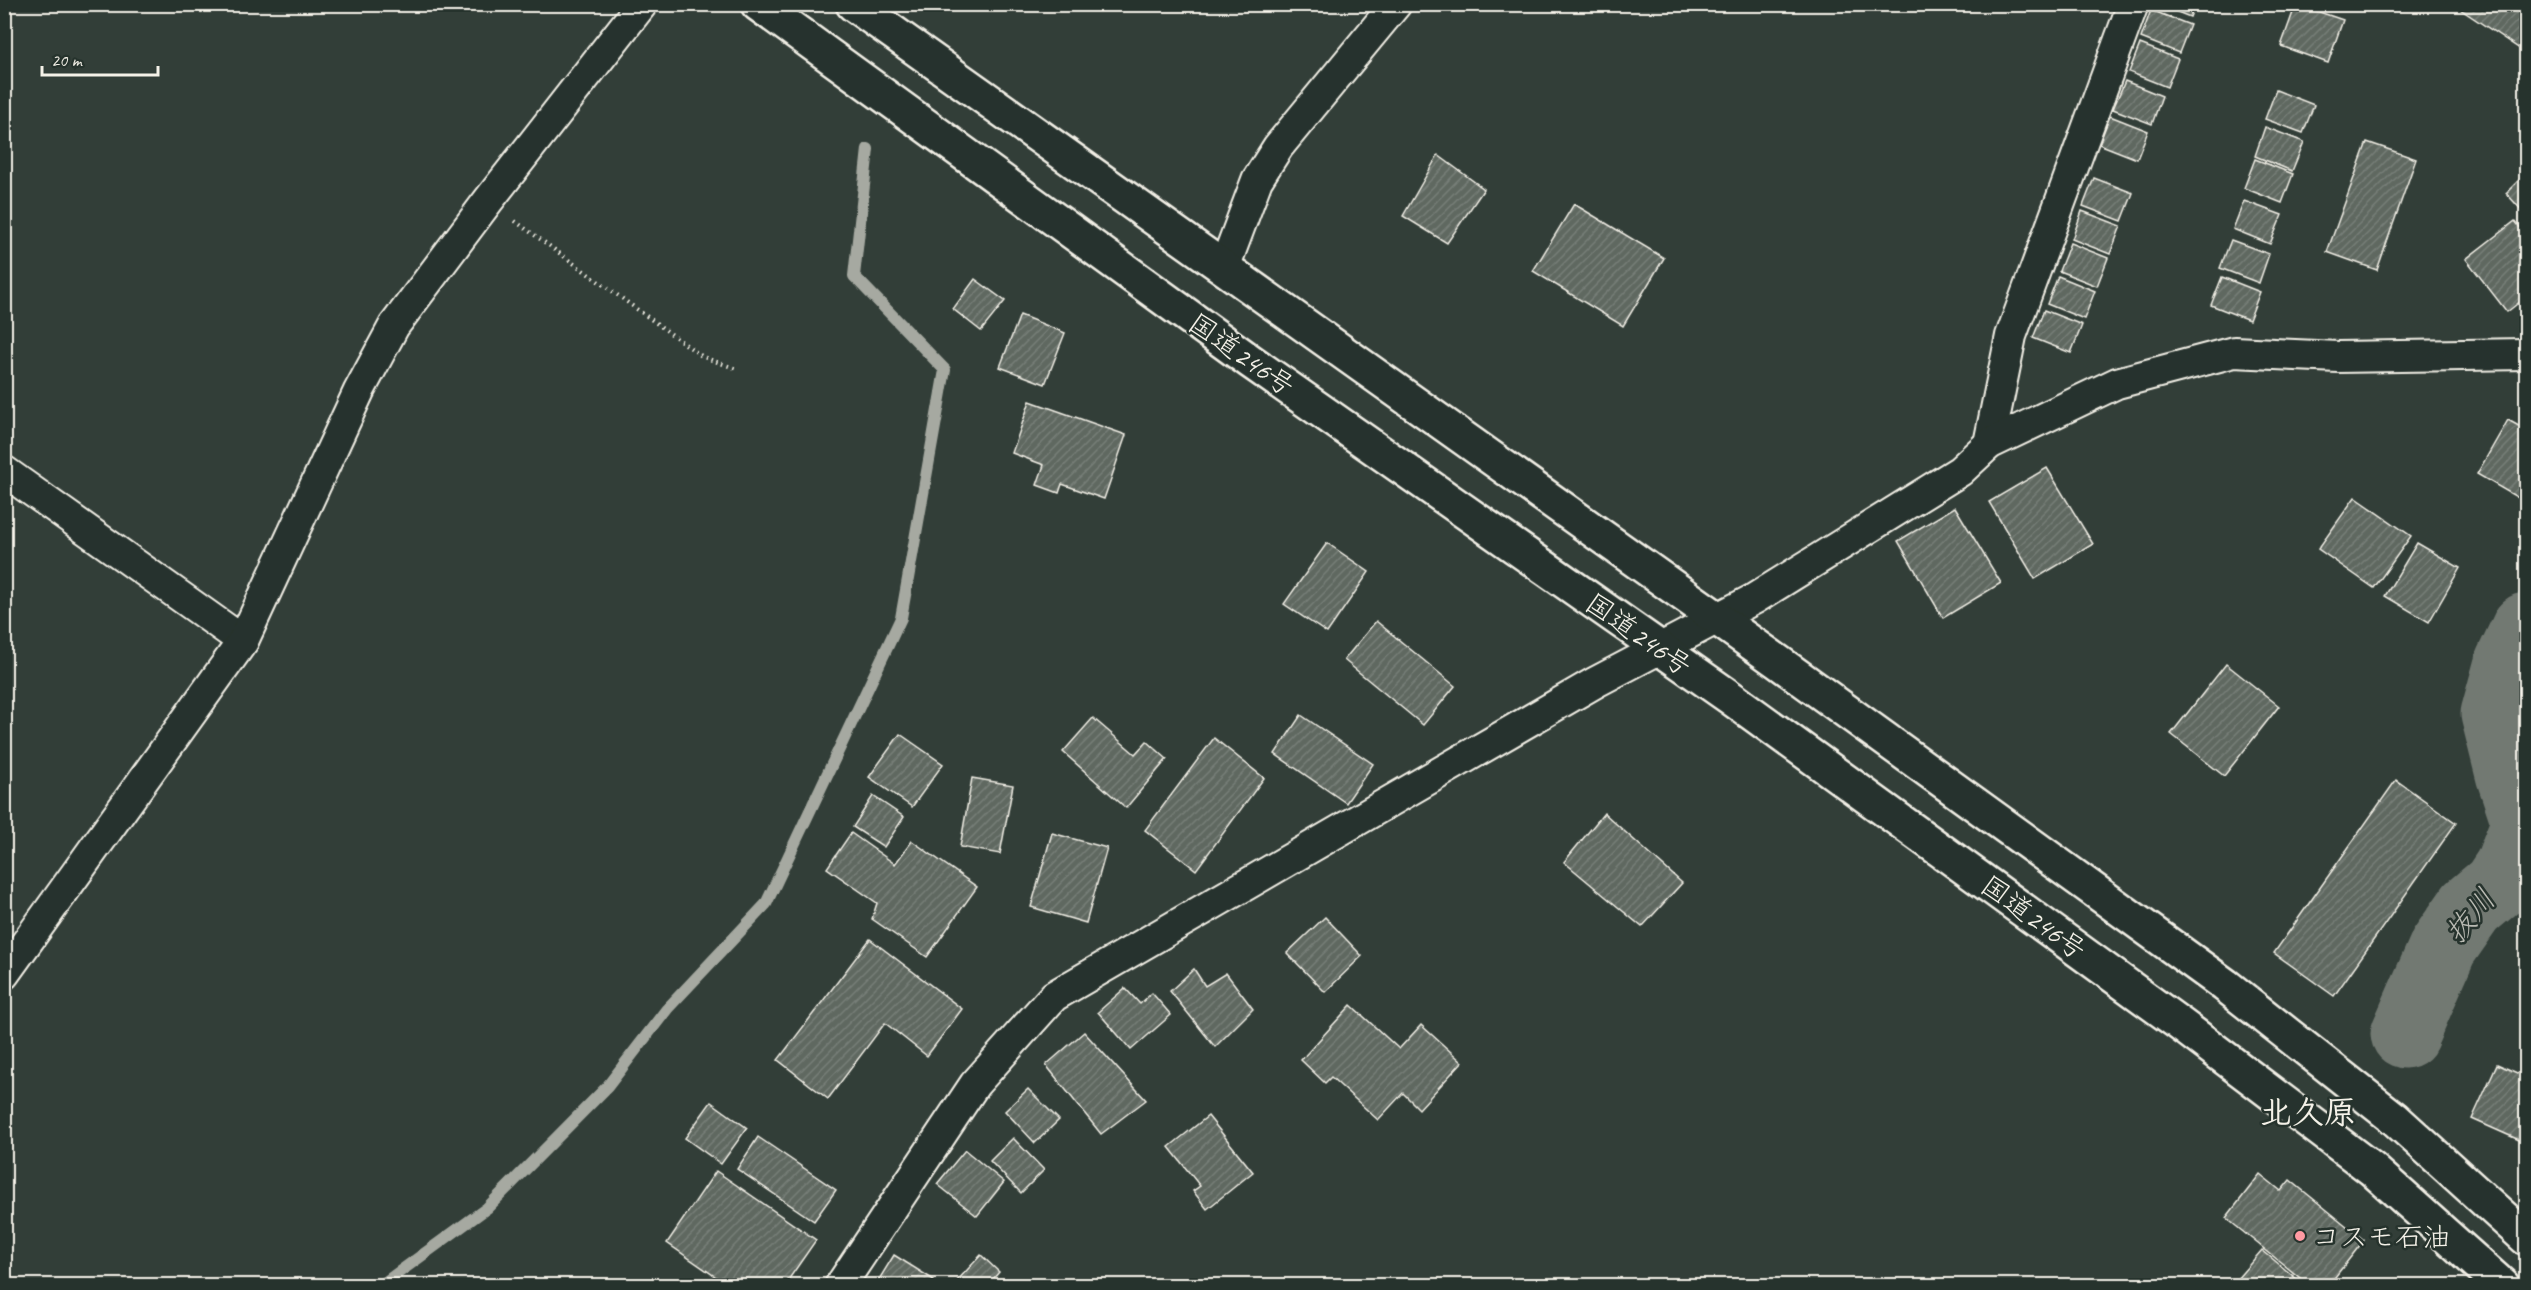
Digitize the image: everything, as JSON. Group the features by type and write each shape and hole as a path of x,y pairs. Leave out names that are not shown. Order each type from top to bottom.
{"highway":[{"name":"国道246号","path":"758,4 1240,354 1980,877 2372,1169 2503,1286"},
{"name":"国道246号","path":"853,4 1716,618 2225,985 2396,1119 2526,1238"}],"street":[{"path":"4,974 243,641 359,391 394,326 488,201 642,4"},
{"path":"1224,268 1257,180 1278,147 1396,4"},
{"path":"1989,444 2011,336 2133,4"},
{"path":"840,1286 975,1084 1054,996 1596,682 1754,598 1960,471 1989,444 2117,384 2234,352 2338,357 2525,353"},
{"path":"4,471 243,641"}],"path":[{"path":"488,201 703,357 737,369"}],"building":[{"path":"2157,4 2195,4 2190,17"},
{"path":"2296,4 2343,20 2328,63 2281,46"},
{"path":"2462,4 2526,4 2526,53 2460,9"},
{"path":"2151,10 2190,25 2179,53 2141,38"},
{"path":"2140,44 2178,59 2167,87 2129,72"},
{"path":"2125,81 2162,96 2152,124 2113,109"},
{"path":"2276,90 2314,105 2303,133 2265,119"},
{"path":"2110,116 2148,131 2137,159 2099,144"},
{"path":"2265,127 2304,142 2292,171 2255,156"},
{"path":"2367,142 2416,159 2377,270 2327,252"},
{"path":"1438,155 1484,189 1447,243 1403,216"},
{"path":"2255,159 2293,174 2282,203 2244,188"},
{"path":"2526,173 2526,215 2506,193"},
{"path":"2094,178 2133,193 2122,221 2083,206"},
{"path":"2244,201 2282,215 2270,244 2233,229"},
{"path":"1574,204 1664,258 1623,326 1533,271"},
{"path":"2082,211 2121,226 2110,254 2072,239"},
{"path":"2515,221 2526,235 2526,297 2507,312 2466,259"},
{"path":"2231,240 2269,254 2259,283 2220,268"},
{"path":"2070,243 2108,258 2097,286 2059,271"},
{"path":"2058,276 2095,291 2084,319 2047,304"},
{"path":"2222,277 2260,292 2249,320 2211,305"},
{"path":"975,279 1005,301 981,331 953,309"},
{"path":"2044,310 2082,325 2071,353 2033,338"},
{"path":"1020,315 1065,333 1045,384 1000,367"},
{"path":"1030,401 1126,435 1104,499 1062,484 1059,493 1037,485 1044,465 1012,453"},
{"path":"2508,420 2526,430 2526,488 2520,499 2477,474"},
{"path":"2047,468 2093,544 2035,579 1989,502"},
{"path":"2355,497 2411,536 2374,588 2318,549"},
{"path":"1955,507 2001,583 1943,618 1898,541"},
{"path":"1327,543 1369,572 1327,633 1284,604"},
{"path":"2417,543 2460,568 2429,622 2385,596"},
{"path":"1376,621 1455,686 1423,725 1344,660"},
{"path":"2226,664 2279,706 2224,776 2171,734"},
{"path":"1301,715 1373,764 1346,803 1275,754"},
{"path":"1093,718 1135,754 1147,741 1167,759 1126,808 1063,752"},
{"path":"900,734 943,764 912,807 869,777"},
{"path":"1214,738 1264,778 1196,870 1145,830"},
{"path":"972,778 1013,785 1000,854 960,847"},
{"path":"2396,780 2456,823 2334,996 2274,953"},
{"path":"873,796 904,817 884,847 853,827"},
{"path":"1604,813 1682,883 1642,927 1564,862"},
{"path":"851,833 895,864 912,841 977,887 927,957 872,919 877,903 827,868"},
{"path":"1052,833 1107,848 1086,923 1031,907"},
{"path":"1325,917 1362,956 1325,992 1287,953"},
{"path":"870,939 962,1009 927,1056 885,1023 828,1099 778,1060"},
{"path":"1194,969 1205,986 1226,973 1253,1009 1215,1047 1170,991"},
{"path":"1125,988 1140,1004 1152,993 1171,1015 1131,1050 1098,1012"},
{"path":"1351,1005 1399,1049 1421,1025 1462,1062 1419,1109 1403,1093 1378,1120 1331,1077 1325,1083 1301,1060"},
{"path":"1084,1032 1146,1100 1101,1134 1046,1065"},
{"path":"2497,1064 2526,1077 2526,1143 2472,1119"},
{"path":"1028,1089 1059,1120 1035,1143 1005,1111"},
{"path":"711,1102 747,1128 721,1164 685,1138"},
{"path":"1208,1116 1253,1172 1207,1209 1193,1191 1200,1186 1169,1147"},
{"path":"758,1137 836,1190 814,1221 737,1169"},
{"path":"1013,1138 1044,1170 1021,1193 990,1161"},
{"path":"965,1150 1004,1182 977,1216 937,1184"},
{"path":"716,1171 816,1240 784,1286 729,1286 667,1243"},
{"path":"2260,1174 2281,1191 2290,1180 2364,1240 2328,1286 2310,1286 2226,1218"},
{"path":"2262,1250 2305,1286 2245,1286 2237,1279"},
{"path":"894,1255 934,1280 931,1286 875,1286"},
{"path":"981,1255 999,1272 987,1286 960,1286 956,1282"},
{"path":"1100,1279 1114,1286 1097,1286"}],"waterway":[{"path":"380,1286 487,1208 607,1087 667,1009 766,904 901,618 945,370 854,276 868,149"},
{"name":"抜川","path":"2405,1034 2443,947 2471,907 2496,886 2508,868 2526,822 2510,774 2495,714 2509,663 2526,627"}],"place":[{"name":"コスモ石油","path":"2300,1236"}],"district":[{"name":"北久原","path":"2308,1112"}]}
